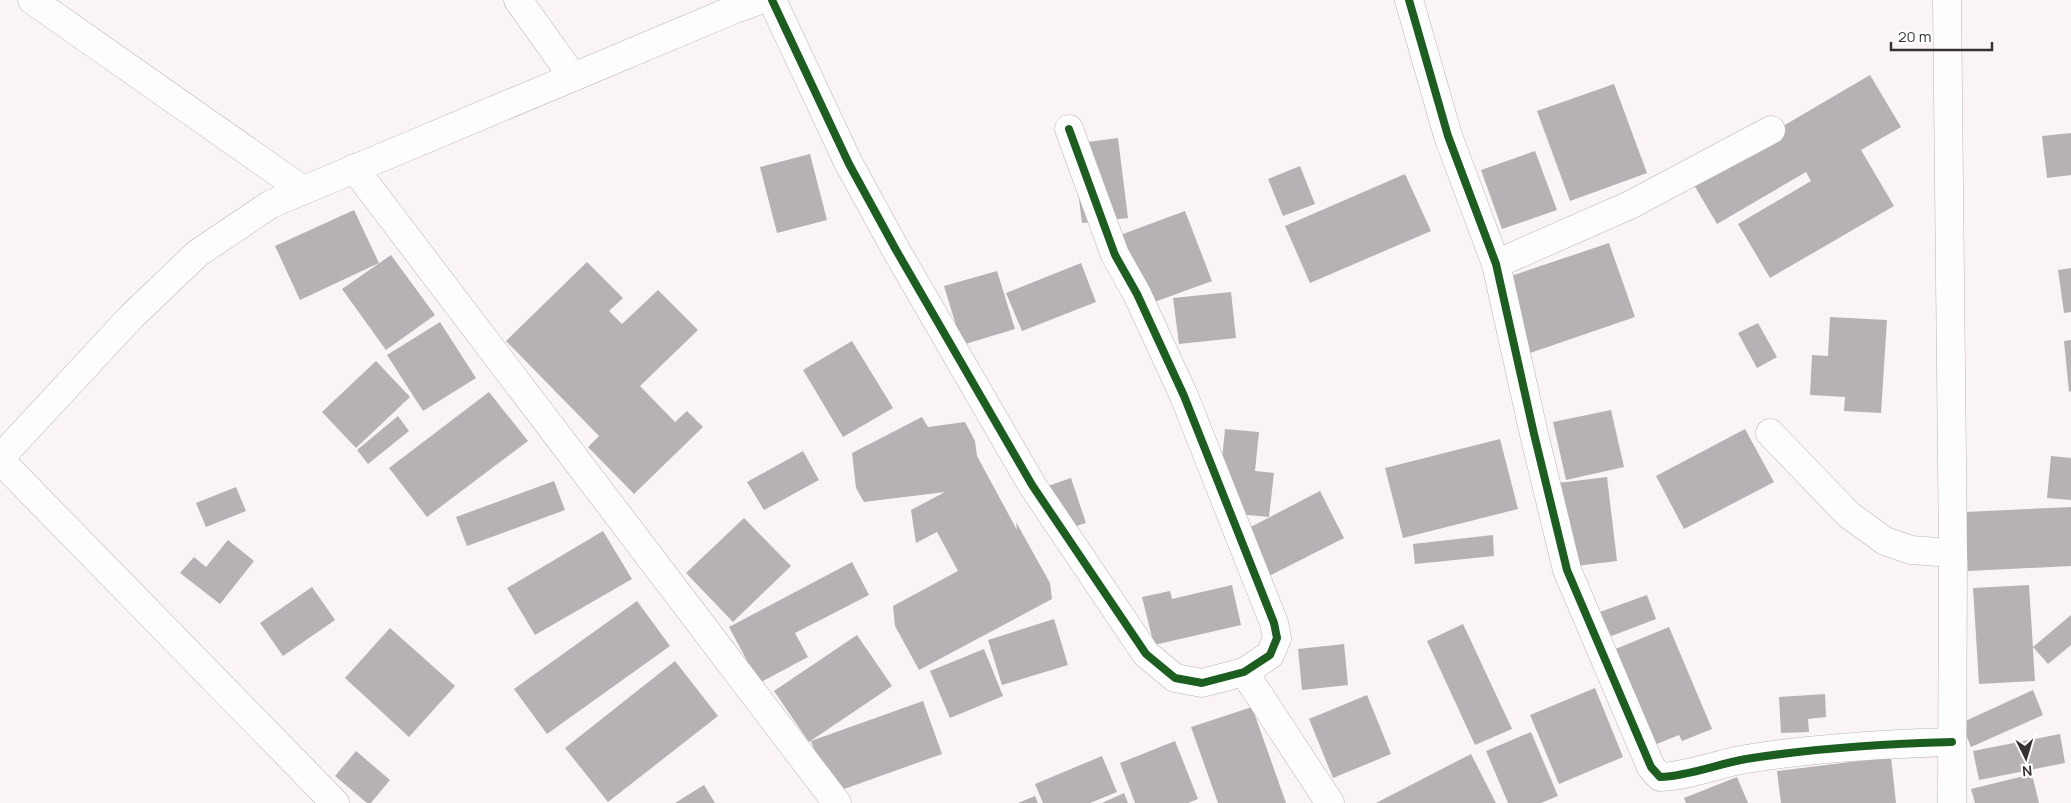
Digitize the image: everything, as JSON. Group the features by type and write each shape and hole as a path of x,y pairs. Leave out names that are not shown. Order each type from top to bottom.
{"street":[{"path":"32,0 304,190"},
{"path":"518,0 573,77"},
{"path":"334,803 0,459 131,317 198,253 271,204 760,0"},
{"path":"772,0 849,164 896,250 1032,485 1146,654 1175,678 1202,683 1244,672 1270,655 1277,638 1274,623 1184,396 1137,294 1115,255 1069,129"},
{"path":"1409,0 1448,136 1496,264 1534,434 1568,570 1651,767 1660,776 1675,776 1745,759 1867,745 1952,742"},
{"path":"1947,0 1953,553 1952,803"},
{"path":"1496,264 1630,205 1771,130"},
{"path":"354,168 837,803"},
{"path":"1770,434 1849,516 1885,541 1911,550 1953,553"},
{"path":"1244,672 1330,803"}],"building":[{"path":"1870,75 1901,127 1861,150 1894,206 1770,278 1738,224 1811,181 1806,172 1717,224 1691,180"},
{"path":"1614,84 1647,173 1570,201 1537,111"},
{"path":"2071,133 2071,175 2047,178 2042,136"},
{"path":"1118,138 1128,218 1082,223 1072,144"},
{"path":"1535,151 1557,210 1502,229 1481,170"},
{"path":"810,154 827,220 777,233 760,167"},
{"path":"1300,166 1315,204 1283,216 1268,179"},
{"path":"1405,174 1431,231 1310,283 1285,226"},
{"path":"354,210 379,263 300,300 275,246"},
{"path":"1185,211 1212,281 1138,308 1112,238"},
{"path":"1609,243 1635,317 1530,353 1505,278"},
{"path":"391,255 435,315 386,350 342,289"},
{"path":"587,262 623,298 609,311 622,324 658,290 698,330 640,386 675,422 687,411 703,427 634,494 588,447 599,436 506,341"},
{"path":"1081,263 1096,302 1022,331 1006,293"},
{"path":"2071,268 2071,312 2064,313 2058,270"},
{"path":"997,271 1015,329 962,345 944,286"},
{"path":"1231,292 1236,338 1179,344 1173,298"},
{"path":"1830,317 1887,320 1881,413 1844,411 1845,397 1810,395 1812,355 1828,356"},
{"path":"440,322 476,378 423,411 387,355"},
{"path":"1758,323 1777,357 1757,368 1738,333"},
{"path":"2071,340 2071,391 2069,392 2064,341"},
{"path":"852,341 893,408 843,437 803,370"},
{"path":"376,361 410,397 356,448 322,412"},
{"path":"489,392 528,441 427,517 389,468"},
{"path":"1611,410 1624,467 1566,480 1553,422"},
{"path":"398,416 409,431 368,464 357,450"},
{"path":"922,417 928,427 965,422 975,441 977,456 1017,530 1016,522 1050,583 1052,599 919,670 895,626 893,606 958,571 937,532 916,543 911,510 945,492 864,502 856,488 852,453"},
{"path":"1225,429 1259,432 1255,471 1274,473 1269,517 1217,512"},
{"path":"1745,429 1774,482 1684,529 1656,476"},
{"path":"1500,439 1518,509 1403,538 1385,468"},
{"path":"803,451 819,480 764,510 747,482"},
{"path":"2051,456 2071,458 2071,500 2047,498"},
{"path":"1607,477 1617,561 1568,567 1558,483"},
{"path":"1071,478 1086,523 1060,531 1045,487"},
{"path":"554,481 565,510 467,546 456,517"},
{"path":"236,487 246,511 206,527 196,503"},
{"path":"1320,491 1344,538 1265,578 1241,532"},
{"path":"2071,507 2071,566 1968,571 1965,512"},
{"path":"744,518 791,566 733,622 686,573"},
{"path":"603,531 632,579 535,635 507,588"},
{"path":"1493,535 1494,556 1415,564 1413,544"},
{"path":"228,540 254,561 220,604 180,573 194,557 206,567"},
{"path":"852,562 869,595 795,633 808,657 759,683 729,627"},
{"path":"1232,585 1241,625 1154,645 1142,597 1170,591 1172,599"},
{"path":"2029,585 2035,681 1979,684 1973,588"},
{"path":"312,587 335,620 283,656 260,623"},
{"path":"1647,595 1656,619 1593,643 1583,618"},
{"path":"637,601 670,646 547,734 514,689"},
{"path":"2071,615 2071,645 2048,664 2033,647"},
{"path":"1054,619 1068,665 1002,685 988,640"},
{"path":"1463,624 1512,729 1475,745 1427,641"},
{"path":"1669,627 1712,729 1682,741 1679,735 1637,752 1596,657"},
{"path":"390,628 455,686 409,737 345,678"},
{"path":"857,635 892,686 809,742 774,691"},
{"path":"1344,644 1348,685 1302,690 1298,649"},
{"path":"984,649 1003,696 950,718 930,671"},
{"path":"675,661 718,716 608,802 565,748"},
{"path":"1595,688 1623,757 1559,784 1530,715"},
{"path":"2033,690 2043,715 1971,747 1961,723"},
{"path":"1825,694 1826,717 1808,719 1809,732 1781,733 1779,697"},
{"path":"1367,695 1391,754 1333,778 1309,719"},
{"path":"923,701 942,754 830,794 811,741"},
{"path":"1252,707 1286,803 1218,803 1191,727"},
{"path":"1531,732 1558,796 1541,803 1508,803 1486,751"},
{"path":"2060,734 2065,763 1979,780 1973,751"},
{"path":"1175,741 1198,799 1188,803 1135,803 1120,763"},
{"path":"356,751 390,780 371,803 367,803 335,776"},
{"path":"1471,754 1496,803 1376,803"},
{"path":"1102,756 1117,792 1090,803 1043,803 1035,784"},
{"path":"1891,757 1896,803 1781,803 1777,771"},
{"path":"2032,774 2039,803 1975,803 1971,789"},
{"path":"1737,777 1748,803 1686,803 1684,798"},
{"path":"704,785 715,803 675,803"},
{"path":"1124,793 1128,803 1102,803"},
{"path":"1035,796 1038,803 1018,803"}],"cycle path":[{"path":"772,0 849,164 896,250 1032,485 1146,654 1175,678 1202,683 1244,672 1270,655 1277,638 1274,623 1184,396 1137,294 1115,255 1069,129"},
{"path":"1409,0 1448,136 1496,264 1567,570 1651,767 1660,777 1692,772 1746,759 1797,752 1874,745 1952,742"}]}
